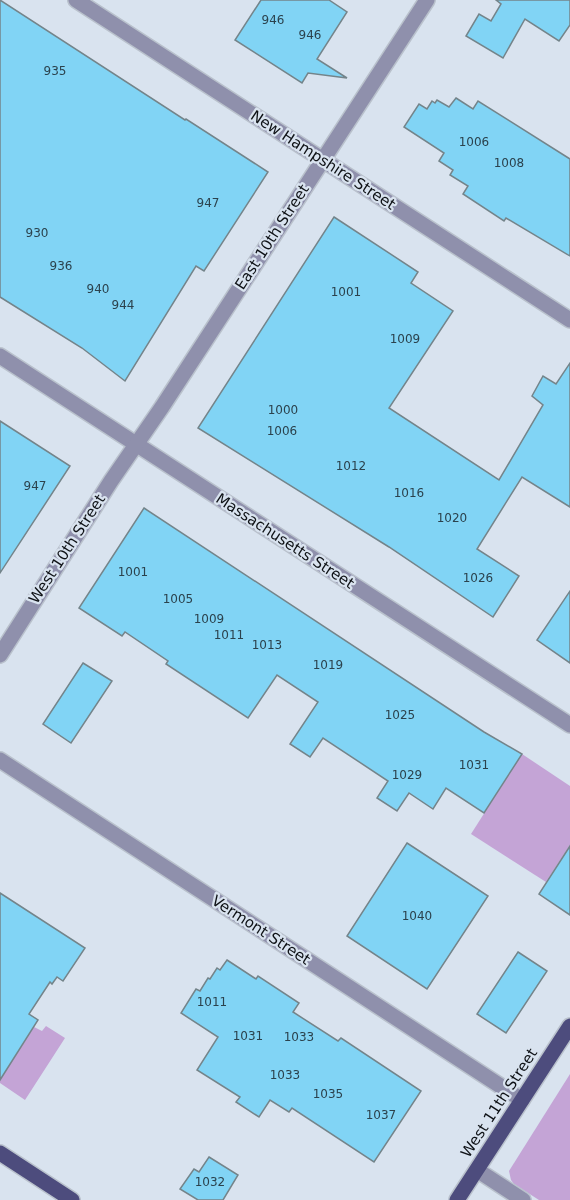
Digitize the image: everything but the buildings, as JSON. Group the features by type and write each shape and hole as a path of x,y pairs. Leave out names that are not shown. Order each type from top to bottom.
{"main road":[{"name":"West 11th Street","path":"458,1200 570,1026"},
{"path":"0,1153 72,1200"}],"street":[{"name":"New Hampshire Street","path":"76,0 570,320"},
{"name":"East 10th Street","path":"136,445 427,0"},
{"name":"Massachusetts Street","path":"0,356 570,725"},
{"name":"West 10th Street","path":"0,655 136,445"},
{"name":"Vermont Street","path":"0,760 522,1100"},
{"path":"477,1170 523,1200"}],"shaded area":[{"path":"522,754 570,786 570,845 546,882 471,834"},
{"path":"46,1026 65,1038 25,1100 0,1083 0,1080 34,1027 42,1031"},
{"path":"570,1074 570,1200 539,1200 514,1184 509,1171"}]}
